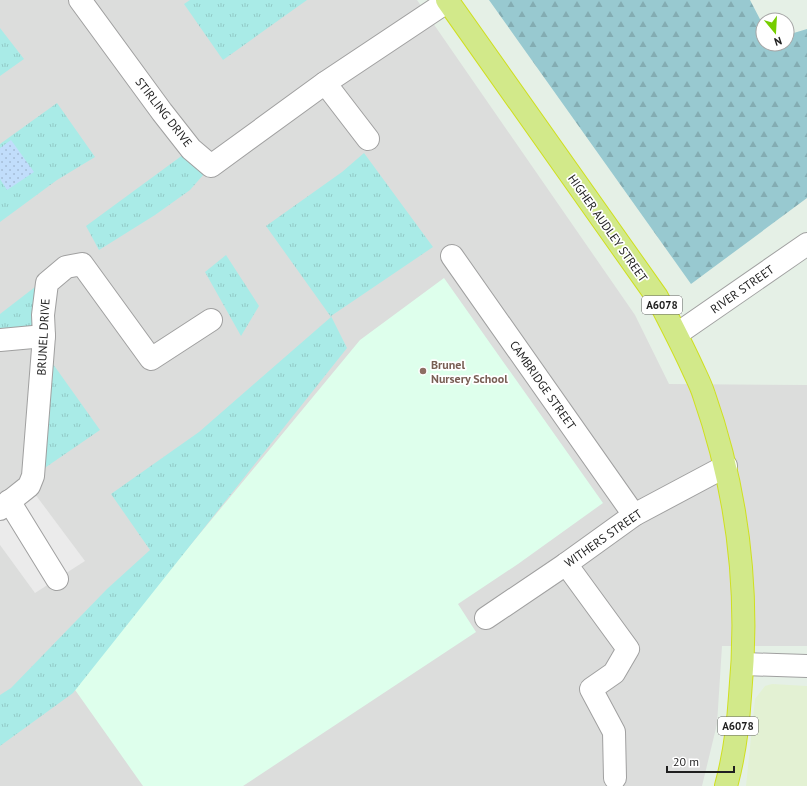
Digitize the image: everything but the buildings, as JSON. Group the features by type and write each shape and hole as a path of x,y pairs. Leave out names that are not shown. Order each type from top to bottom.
{"highway":[{"name":"HIGHER AUDLEY STREET","path":"448,0 657,296 677,334 704,394 726,466 739,538 742,569 744,664 737,732 726,786"}],"street":[{"name":"STIRLING DRIVE","path":"80,0 171,124 191,149 212,166 325,83 448,0"},
{"path":"325,83 368,139"},
{"name":"RIVER STREET","path":"677,334 807,244"},
{"name":"CAMBRIDGE STREET","path":"452,256 634,515"},
{"name":"BRUNEL DRIVE","path":"5,505 29,486 33,476 44,336 43,314 47,283 66,267 82,264 151,359 211,320"},
{"path":"0,340 44,336"},
{"name":"WITHERS STREET","path":"486,618 566,564 634,515 726,466"},
{"path":"5,505 58,579"},
{"path":"566,564 628,649 614,673 592,689 614,732 615,778"},
{"path":"744,664 807,666"}],"shaded area":[{"path":"0,0 417,0 635,315 669,384 807,385 807,646 722,646 717,724 702,786 0,786"},
{"path":"11,140 34,172 7,190 0,179 0,148"},
{"path":"444,278 603,503 518,564 458,604 476,632 243,786 143,786 73,687 360,340"},
{"path":"29,486 85,561 35,593 0,545 0,509"},
{"path":"772,684 807,686 807,786 746,786 755,699 765,686"}],"green space":[{"path":"190,0 307,0 223,60 184,4"},
{"path":"489,0 750,0 756,12 755,12 755,52 795,52 795,33 807,29 807,198 691,284"},
{"path":"0,28 24,59 0,76"},
{"path":"57,103 95,157 57,180 0,222 0,144"},
{"path":"191,149 211,166 190,190 155,215 99,250 86,226"},
{"path":"364,153 433,247 331,316 347,348 73,693 0,746 0,695 11,688 107,589 150,550 111,494 199,432 331,317 266,226 342,172"},
{"path":"226,255 259,306 241,336 205,272"},
{"path":"47,283 44,336 0,338 0,314 35,287"},
{"path":"43,350 100,430 33,476"}],"place":[{"name":"Brunel Nursery School","path":"423,371"}]}
